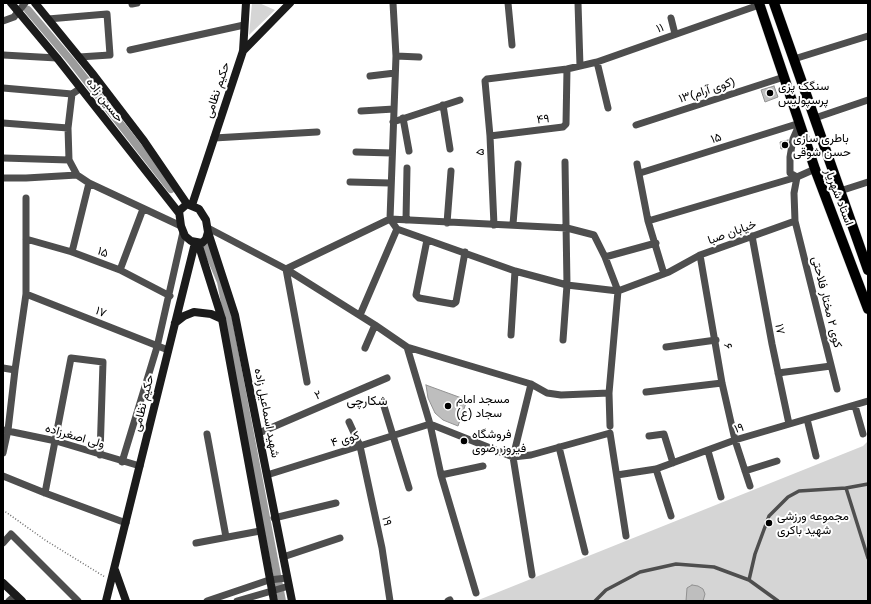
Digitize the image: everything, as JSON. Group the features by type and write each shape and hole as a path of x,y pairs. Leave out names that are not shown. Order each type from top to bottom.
{"main road":[{"name":"استاد شهریار","path":"774,3 868,270"},
{"name":"استاد شهریار","path":"759,4 815,169 868,309"}],"street":[{"name":"حسین زاده","path":"11,3 81,88 178,213"},
{"path":"3,21 14,17 25,3"},
{"name":"حسین زاده","path":"35,3 144,141 190,204"},
{"name":"حکیم نظامی","path":"190,204 214,138 242,51 246,3"},
{"name":"حکیم نظامی","path":"242,51 290,3"},
{"path":"393,3 396,56 390,183 390,219 397,229 515,271 566,286 618,291"},
{"path":"508,3 512,45"},
{"path":"578,3 580,66"},
{"name":"۱۱","path":"487,79 567,69 597,62 759,4"},
{"path":"48,19 107,14 110,55 79,57"},
{"path":"671,18 675,34"},
{"path":"130,50 244,26"},
{"path":"794,59 868,36"},
{"path":"3,55 57,58"},
{"path":"396,56 419,57"},
{"path":"597,62 608,108"},
{"name":"۴۹","path":"490,136 563,127 566,124 567,69"},
{"path":"370,76 395,73"},
{"name":"۱۳(کوی آرام)","path":"636,125 784,77"},
{"name":"۵","path":"487,79 485,81 490,136 494,225"},
{"path":"3,88 72,94 81,88"},
{"path":"72,94 68,128 69,160 77,175 89,183 182,229"},
{"path":"393,122 460,100"},
{"path":"815,118 868,100"},
{"path":"443,105 450,150"},
{"path":"361,112 394,109"},
{"path":"403,118 409,151"},
{"path":"3,123 68,128"},
{"path":"797,177 790,173 790,157 793,139 800,123"},
{"name":"۱۵","path":"640,174 800,123"},
{"path":"214,138 317,132"},
{"path":"356,152 392,153"},
{"path":"3,158 69,160"},
{"path":"563,340 567,228 565,162"},
{"path":"513,224 518,164"},
{"path":"637,164 648,221 656,243 664,274"},
{"path":"406,220 407,168"},
{"path":"648,221 797,177 815,169"},
{"path":"447,223 451,171"},
{"path":"3,178 77,175"},
{"path":"795,221 794,193 797,177"},
{"path":"350,182 390,183"},
{"path":"840,191 868,182"},
{"path":"72,252 89,183"},
{"path":"3,453 5,430 26,294 26,198"},
{"path":"196,243 206,239 208,230 204,215 190,204 181,208 178,213 182,229 188,239 196,243 222,319 274,601"},
{"path":"120,270 143,209"},
{"path":"286,269 390,219 494,225 513,224 567,228 594,235 605,257 618,291 609,394 610,426"},
{"name":"خیابان صبا","path":"618,291 664,274 700,255 795,221"},
{"name":"کوی ۲ مختار فلاحتی","path":"795,221 837,389"},
{"path":"122,462 157,347 170,296 182,229"},
{"path":"360,315 397,229"},
{"path":"208,230 286,269 360,315 407,347 531,384 547,393 561,395 609,394"},
{"name":"شهید اسماعیل زاده","path":"208,230 235,315 259,432 274,518 292,601"},
{"name":"۱۷","path":"752,236 789,424"},
{"name":"۱۵","path":"26,240 72,252 120,270 170,296"},
{"path":"427,240 416,295 419,298 453,304 456,302 465,252"},
{"name":"حکیم نظامی","path":"106,601 196,243"},
{"path":"605,257 656,243"},
{"name":"۶","path":"700,255 716,340 722,383 735,440 750,486"},
{"path":"286,269 307,382"},
{"path":"511,335 515,271"},
{"name":"۱۷","path":"26,294 157,347 168,350"},
{"path":"175,324 184,316 194,312 211,314 222,319"},
{"path":"365,348 375,325"},
{"path":"666,347 716,340"},
{"path":"407,347 430,424 441,476 476,594"},
{"path":"45,493 71,358 103,362 100,455"},
{"path":"778,373 831,366"},
{"path":"3,368 15,370"},
{"name":"۲","path":"259,432 387,378"},
{"path":"646,392 722,383"},
{"path":"531,384 513,457 532,575"},
{"name":"۱۹","path":"617,475 656,469 735,440 868,401"},
{"path":"383,403 410,488"},
{"path":"855,406 863,434"},
{"path":"807,419 816,456"},
{"name":"۱۹","path":"349,422 360,446 382,548 390,601"},
{"path":"430,424 513,457 531,455 610,433 626,536"},
{"name":"کوی ۴","path":"267,475 430,424"},
{"name":"ولی اصغرزاده","path":"5,430 56,441 122,462 140,466"},
{"path":"207,434 226,537"},
{"path":"649,436 664,434 673,463"},
{"path":"559,447 585,552"},
{"path":"708,451 721,497"},
{"path":"745,471 777,461"},
{"path":"441,476 483,466"},
{"path":"656,469 671,516"},
{"path":"3,476 126,523"},
{"path":"274,518 336,503"},
{"path":"196,543 260,531"},
{"path":"3,543 11,534 78,601"},
{"path":"283,557 340,538"},
{"path":"115,570 126,601"},
{"path":"207,601 269,580 287,578"},
{"path":"3,583 19,598"},
{"path":"237,601 289,586"},
{"path":"9,601 19,598"}],"lane":[{"path":"749,580 755,554 769,516 788,497 799,491 846,488 868,484"},
{"path":"846,488 868,558"},
{"path":"595,601 606,590 640,572 676,564 714,567 749,580 778,601"}],"path":[{"path":"3,510 45,540 112,581"}],"shaded area":[{"path":"252,3 259,3 275,10 249,35"},
{"name":"مجموعه ورزشی شهید باکری","path":"868,441 868,601 476,601 863,446"}],"building":[{"name":"سنگک پزی پرسپولیس","path":"774,86 778,97 765,102 761,90"},
{"name":"باطری سازی حسن شوقی","path":"788,140 786,148 781,149 780,142"},
{"name":"مسجد امام سجاد (ع)","path":"426,385 467,400 458,426 443,420 435,413 428,398"},
{"path":"692,585 703,589 705,594 703,601 686,601 687,588"}],"waterway":[{"path":"28,10 72,62 171,189"},
{"path":"205,244 221,282 282,601"}],"place":[{"name":"سنگک پزی پرسپولیس","path":"770,93"},
{"name":"باطری سازی حسن شوقی","path":"785,145"},
{"name":"مسجد امام سجاد (ع)","path":"448,406"},
{"name":"فروشگاه فیروز رضوی","path":"464,441"},
{"name":"مجموعه ورزشی شهید باکری","path":"769,523"}],"district":[{"name":"شکارچی","path":"367,401"}]}
